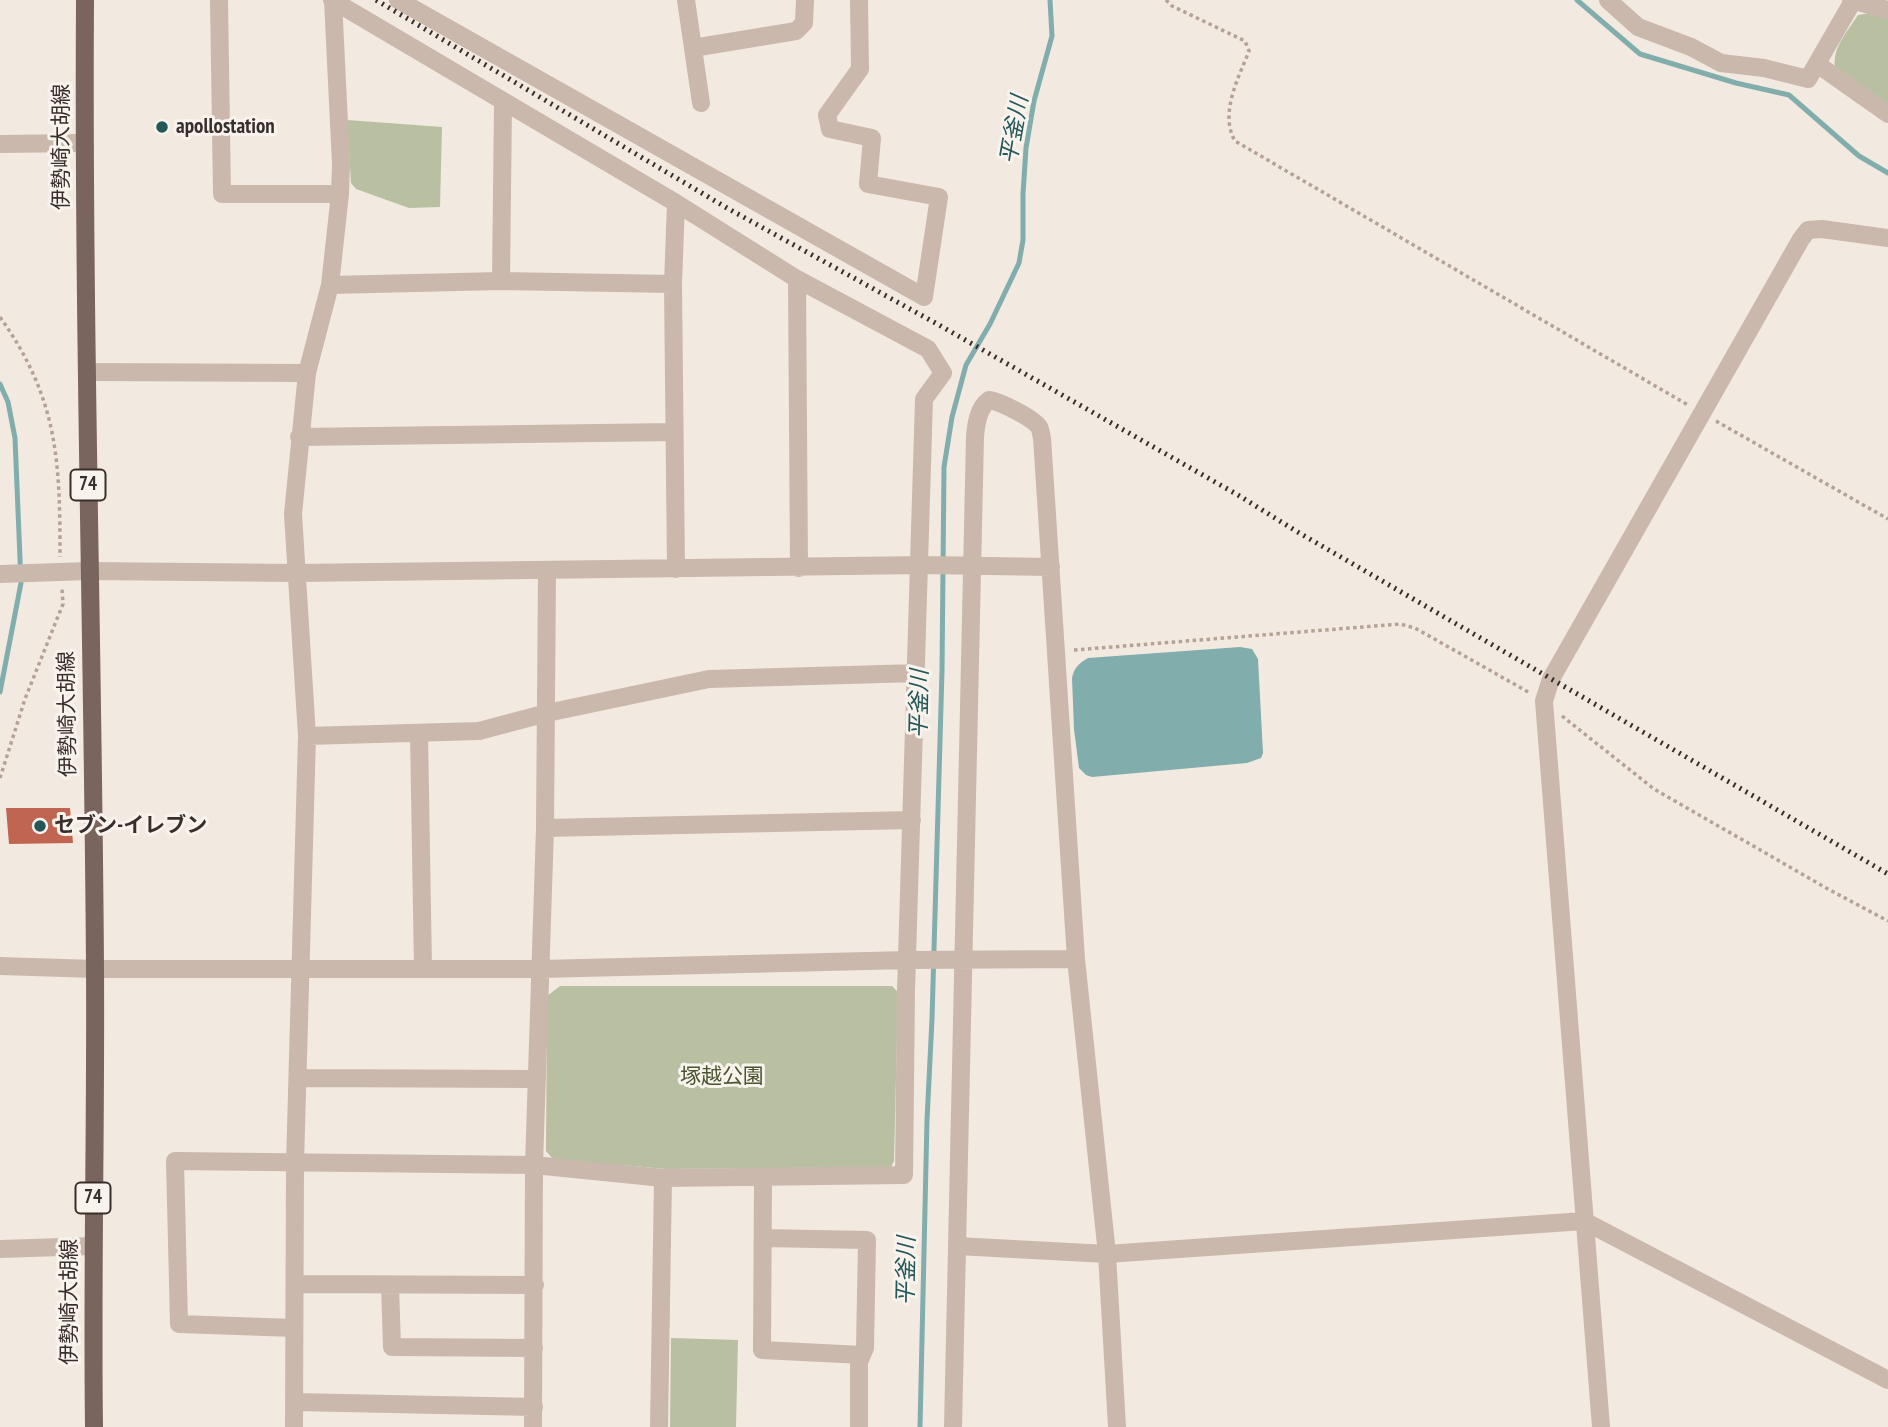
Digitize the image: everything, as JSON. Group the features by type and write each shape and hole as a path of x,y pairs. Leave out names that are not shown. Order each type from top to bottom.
{"main road":[{"name":"伊勢崎大胡線","path":"85,0 84,143 95,969 92,1246 94,1427"}],"street":[{"path":"219,0 222,194 340,194"},
{"path":"294,1427 295,1164 307,736 293,514 307,373 330,285 340,194 341,164 332,0"},
{"path":"294,1328 179,1324 175,1161 534,1164 663,1178 904,1175 913,960 912,820 922,565 924,399 943,373 928,349 797,279 676,203 332,0"},
{"path":"398,0 924,297 939,197 868,184 872,138 830,130 827,115 860,69 859,0"},
{"path":"686,0 701,103"},
{"path":"693,48 796,30 804,23 805,0"},
{"path":"1608,0 1638,27 1691,47 1721,63 1765,68 1808,79 1852,0 1885,6"},
{"path":"1817,64 1888,114"},
{"path":"501,281 503,103"},
{"path":"0,144 84,143"},
{"path":"676,203 673,284 676,569"},
{"path":"1601,1427 1544,701 1551,679 1801,239 1808,230 1822,229 1888,238"},
{"path":"797,279 799,568"},
{"path":"330,285 501,281 673,284"},
{"path":"88,372 307,373"},
{"path":"953,1427 958,960 970,565 976,426 982,408 989,400 1033,421 1040,432 1058,652 1076,959 1107,1254 1117,1427"},
{"path":"299,437 674,432"},
{"path":"0,574 89,570 296,573 922,565 1051,567"},
{"path":"533,1427 534,1164 545,828 547,571"},
{"path":"307,736 479,731 547,713 709,679 917,673"},
{"path":"419,733 423,969"},
{"path":"545,828 912,820"},
{"path":"0,966 95,969 541,969 1076,959"},
{"path":"298,1079 537,1079"},
{"path":"763,1176 762,1350 862,1355"},
{"path":"659,1427 663,1178"},
{"path":"957,1247 1107,1254 1584,1221 1888,1380"},
{"path":"763,1238 867,1240 865,1348 859,1362 859,1427"},
{"path":"0,1249 92,1246"},
{"path":"296,1284 535,1285"},
{"path":"390,1285 392,1347 534,1348"},
{"path":"295,1402 534,1407"}],"path":[{"path":"1166,0 1172,6 1245,41 1249,51 1230,100 1230,132 1235,141 1888,519"},
{"path":"0,317 41,390 51,425 60,482 57,573 63,604 25,699 0,778"},
{"path":"1058,652 1400,624 1415,628 1544,701 1654,789 1888,921"}],"green space":[{"path":"1870,13 1888,17 1888,107 1835,68 1838,47 1845,34 1858,15"},
{"path":"347,120 442,127 440,207 409,208 356,189 351,183"},
{"name":"塚越公園","path":"560,986 892,986 898,992 894,1161 891,1167 666,1169 553,1159 546,1151 547,996"},
{"path":"671,1338 738,1340 736,1427 670,1427"}],"water":[{"path":"1240,647 1252,649 1258,659 1263,753 1261,758 1247,763 1092,777 1079,768 1072,678 1082,662 1088,658"}],"building":[{"name":"セブン-イレブン","path":"6,808 70,808 73,843 9,844"}],"waterway":[{"name":"平釜川","path":"920,1427 942,671 944,467 952,417 966,365 990,324 1019,263 1023,240 1026,148 1034,101 1052,36 1050,0"},
{"path":"1577,0 1640,54 1736,83 1789,95 1859,156 1888,173"},
{"path":"0,384 8,402 15,438 21,583 0,692"}],"railway":[{"path":"376,0 727,208 1238,495 1888,874"}],"place":[{"name":"apollostation","path":"162,127"},
{"name":"セブン-イレブン","path":"40,826"}]}
